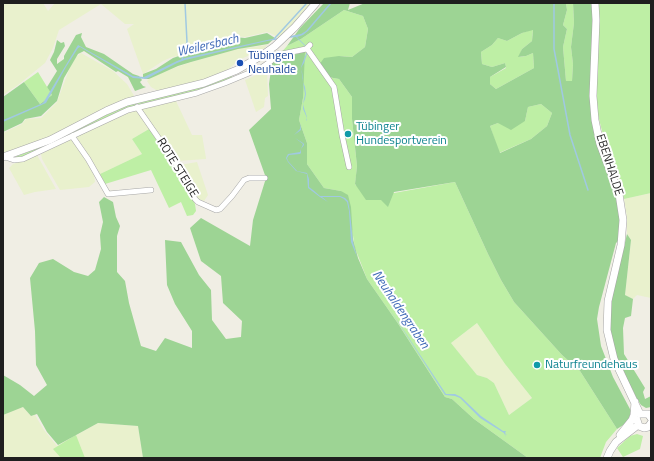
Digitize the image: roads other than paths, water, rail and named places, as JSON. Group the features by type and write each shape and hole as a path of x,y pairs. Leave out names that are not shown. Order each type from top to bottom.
{"street":[{"path":"4,157 45,142 106,111 128,102 198,85 220,78 246,66 269,50 295,27 316,3"},
{"name":"EBENHALDE","path":"595,3 596,20 593,96 595,120 600,144 619,194 623,220 621,245 608,301 606,318 608,341 614,359 640,414"},
{"path":"269,50 271,54 278,54 306,49 310,45"},
{"path":"306,49 334,87 349,166"},
{"path":"4,157 14,160 24,158 112,117 137,108 216,87 249,73 271,61 278,54"},
{"name":"ROTE STEIGE","path":"137,108 180,169 198,202 216,210 220,209 244,180 249,178 264,178"},
{"path":"72,136 88,159 108,194 151,190"},
{"path":"607,458 620,434 632,420 635,402"},
{"path":"650,420 641,428 636,420 640,414 645,413 650,420 651,435"},
{"path":"616,442 638,424"}],"water":[{"path":"330,3 332,3 308,31 297,37 307,47 308,51 301,68 307,48 296,37 267,41 185,60 146,79 133,78 80,47 66,67 46,103 3,122 3,120 43,103 78,45 133,76 144,77 185,58 267,40 301,34 306,31"},
{"path":"303,82 306,94 303,104 305,94"},
{"path":"303,104 307,117 303,109"},
{"path":"301,149 300,154 289,155 287,158 297,171 307,173 309,187 320,196 340,196 348,201 353,242 357,257 351,242 347,202 340,197 322,197 328,202 320,197 308,188 307,174 296,171 288,162 286,158 288,154 300,152"},
{"path":"387,305 446,394 455,394 461,397 481,416 503,431 506,431 506,437 504,433 480,418 460,398 445,395"}],"waterway":[{"name":"Weilersbach","path":"182,60 187,42 185,3"},
{"path":"554,3 554,49 570,135 588,190"},
{"path":"274,39 306,4"}],"place":[{"name":"Tübingen Neuhalde","path":"240,63"},
{"name":"Tübinger Hundesportverein","path":"348,134"},
{"name":"Naturfreundehaus","path":"537,365"}],"water label":[{"name":"Neuhaldengraben","path":"400,310"}]}
